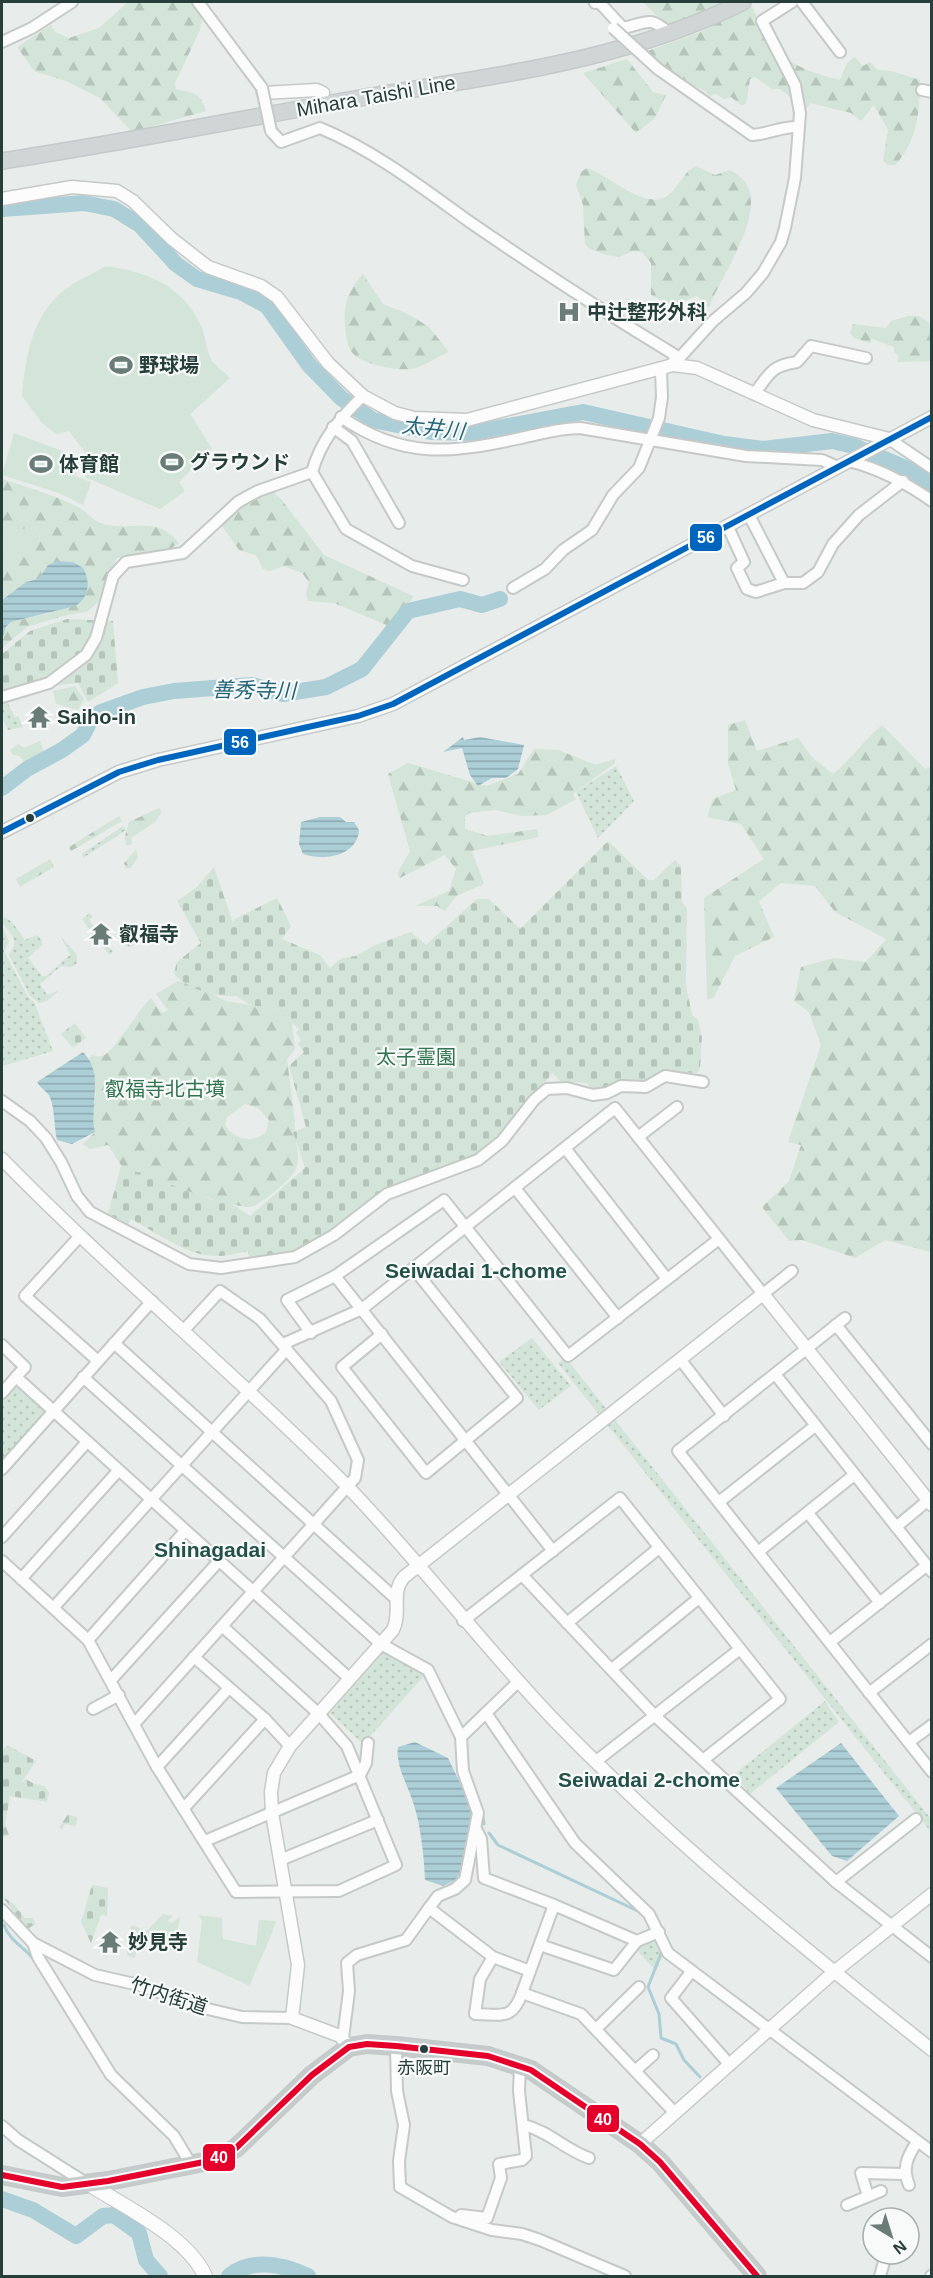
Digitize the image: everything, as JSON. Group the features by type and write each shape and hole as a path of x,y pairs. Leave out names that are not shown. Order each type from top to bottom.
{"highway":[{"path":"2,2175 44,2185 89,2184 214,2160 236,2148 346,2043 488,2056 520,2065 565,2091 640,2144 660,2162 758,2277"}],"main road":[{"name":"Mihara Taishi Line","path":"2,161 94,147 526,70 622,49 669,33 742,2"},
{"path":"89,2184 176,2241 193,2256 205,2277"}],"street":[{"path":"2,42 46,20 72,2"},
{"path":"198,2 262,91 271,131 281,142 305,131 320,128 364,150 447,204 567,288 675,355 673,365"},
{"path":"594,2 599,2 623,28 650,20 655,21 669,33"},
{"path":"594,2 613,28 658,69 752,135 765,134 786,126 799,127"},
{"path":"2,199 72,188 117,191 133,201 172,239 208,267 261,286 277,297 328,363 361,397 395,413 414,418 467,420 673,365 713,321 746,293 763,273 781,242 795,178 800,113 795,85 762,21 792,2"},
{"path":"802,2 840,52"},
{"path":"262,91 317,90 323,93 319,106"},
{"path":"755,393 773,369 778,365 797,362 811,346 866,358"},
{"path":"673,365 697,368 813,420 884,442 932,468"},
{"path":"513,588 545,569 563,550 592,530 613,495 639,468 659,418 662,397 661,370"},
{"path":"361,397 333,427 319,449 312,472 346,529 412,566 463,580"},
{"path":"342,416 390,442 427,451 449,451 485,446 559,428 580,428 651,438 746,456 847,462 876,468 903,481 932,501"},
{"path":"2,832 119,772 158,760 352,718 393,704 932,417"},
{"path":"333,427 352,441 399,523"},
{"path":"2,697 49,683 86,655 96,638 113,576 126,562 183,553 238,502 258,491 312,472"},
{"path":"728,527 744,562 737,568 747,589 756,592 784,583 802,583 818,572 833,544 852,522 903,481"},
{"path":"748,515 784,583"},
{"path":"2,1101 30,1121 46,1138 61,1162 77,1196 90,1212 189,1264 221,1268 296,1257 334,1236 387,1194 478,1160 502,1141 534,1100 547,1089 567,1088 593,1095 607,1093 621,1086 646,1087 665,1076 703,1082"},
{"path":"607,1093 615,1108 762,1294 930,1501 896,1527"},
{"path":"638,1137 678,1107"},
{"path":"54,1607 285,1347 362,1309 615,1108"},
{"path":"565,1148 667,1279"},
{"path":"2,1159 80,1236 249,1389 347,1486 463,1621 595,1762 720,1878 932,2050"},
{"path":"516,1188 618,1318"},
{"path":"311,1333 287,1300 335,1275 444,1200 568,1356 719,1239"},
{"path":"80,1236 25,1296 98,1361"},
{"path":"382,1334 342,1367 426,1473 517,1398 414,1269"},
{"path":"292,2018 298,1965 272,1813 271,1792 274,1773 290,1746 395,1626 396,1599 400,1582 792,1271"},
{"path":"335,1275 553,1551"},
{"path":"135,1723 355,1478 358,1460 331,1401 260,1319 220,1292 184,1330"},
{"path":"2,1469 152,1301"},
{"path":"845,1318 678,1451 932,1772"},
{"path":"836,1325 932,1444"},
{"path":"114,1343 314,1522 396,1599"},
{"path":"2,1345 26,1367 2,1393"},
{"path":"680,1359 724,1416"},
{"path":"775,1374 929,1569 830,1642"},
{"path":"16,1377 350,1679"},
{"path":"83,1377 381,1644 428,1670 461,1737 463,1772 478,1813 465,1880 455,1889 438,1896 406,1940 357,1955 347,1963 349,1991 346,2043"},
{"path":"719,1502 815,1426"},
{"path":"2,1537 87,1442"},
{"path":"21,1579 118,1471"},
{"path":"758,1552 854,1475"},
{"path":"463,1621 620,1498 780,1699 704,1760"},
{"path":"808,1513 880,1603"},
{"path":"88,1640 185,1531"},
{"path":"567,1623 659,1548"},
{"path":"2,1561 88,1640 157,1767 237,1892 339,1891 396,1865 347,1746 319,1714 222,1626"},
{"path":"111,1680 219,1561"},
{"path":"522,1575 655,1716 836,1882 932,1957"},
{"path":"612,1669 699,1598"},
{"path":"869,1693 932,1644"},
{"path":"595,1762 740,1649"},
{"path":"194,1657 265,1719 290,1746"},
{"path":"461,1737 518,1682"},
{"path":"157,1767 229,1688"},
{"path":"93,1709 119,1695"},
{"path":"486,1713 575,1843 649,1914 668,1953 932,2152"},
{"path":"184,1808 265,1719"},
{"path":"909,1742 932,1725"},
{"path":"205,1840 360,1775 366,1763 368,1743"},
{"path":"836,1882 916,1819"},
{"path":"280,1860 378,1820"},
{"path":"475,1829 480,1839 484,1878 637,1941"},
{"path":"640,2144 834,1972 932,1894"},
{"path":"2,1902 19,1921 44,1967 111,2075 174,2136 192,2166"},
{"path":"494,1957 480,1979 475,2014 509,2014 516,2009 554,1905"},
{"path":"429,1908 494,1957 530,1971"},
{"name":"竹内街道","path":"2,1910 29,1939 95,1975 139,1985 199,2007 242,2017 292,2018 346,2043"},
{"path":"540,1944 614,1970 637,1941 659,1932"},
{"path":"692,1972 671,1998 730,2065"},
{"path":"522,1993 581,2014 597,2028 675,2113"},
{"path":"597,2028 636,1995"},
{"path":"396,2046 397,2091 404,2125 399,2161 400,2187 447,2214 492,2230 522,2234 540,2240 613,2274 625,2277"},
{"path":"636,2070 653,2055"},
{"path":"447,2214 487,2218 501,2178 500,2164 522,2160 526,2156 519,2091 520,2065"},
{"path":"524,2125 533,2127 578,2154 589,2158"},
{"path":"2,2126 18,2140 89,2184"},
{"path":"909,2185 905,2174 908,2157 917,2142"},
{"path":"868,2196 861,2173 905,2174"},
{"path":"847,2205 881,2191"}],"green space":[{"path":"128,2 191,2 202,16 200,30 175,83 176,89 199,97 206,111 132,132 100,98 66,81 34,71 17,47 51,25 55,32 69,38 99,28"},
{"path":"643,2 733,2 695,19 666,25"},
{"path":"752,6 776,48 785,57 808,70 840,80 847,63 855,57 863,66 870,62 878,70 891,71 920,80 918,114 913,136 895,165 888,165 883,161 888,130 874,105 861,121 851,113 810,103 807,108 801,106 780,89 772,89 755,77 750,79 746,104 741,105 731,97 724,99 716,94 709,96 705,91 676,77 645,52 700,32"},
{"path":"627,59 653,92 666,95 655,118 636,133 583,73"},
{"path":"696,166 715,175 729,170 744,181 751,196 750,215 744,235 709,308 697,296 672,304 651,295 651,263 642,252 633,251 619,257 590,249 585,244 583,205 576,185 581,172 587,168 638,196 658,199 671,193"},
{"name":"野球場","path":"106,266 150,277 185,301 203,332 211,359 230,378 190,414 212,449 179,482 185,491 160,509 85,477 82,468 85,452 69,431 57,434 42,423 22,396 33,335 47,308 70,286"},
{"path":"363,274 383,304 410,315 429,327 449,352 411,369 378,366 355,356 347,341 345,310 354,285"},
{"path":"908,316 919,316 931,324 931,361 897,361 899,356 894,352 894,347 872,339 870,343 854,338 850,333 853,324 886,328 891,321"},
{"name":"体育館","path":"14,433 81,458 75,476 91,482 83,505 59,493 2,475"},
{"path":"2,479 71,503 98,522 109,525 160,528 179,543 164,553 117,558 98,602 87,612 67,615 27,627 2,648 4,632 11,622 51,613 73,562 55,562 39,579 26,582 2,600 2,560 29,553 38,545 40,538 39,530 29,528 2,531"},
{"path":"266,491 273,492 281,499 324,555 413,596 407,610 389,626 334,603 308,601 306,594 309,582 302,573 284,566 269,571 263,569 256,555 239,550 218,520"},
{"path":"29,528 39,530 40,538 34,550 23,556 2,560 2,531"},
{"path":"67,619 113,621 118,683 88,702 78,683 49,686 2,697 2,654 30,631"},
{"path":"75,686 84,699 78,710 56,704 53,691"},
{"path":"6,700 23,727 8,730 2,717 2,705"},
{"path":"745,720 757,751 798,738 812,757 833,774 882,725 925,769 931,766 931,1252 885,1240 855,1258 802,1240 789,1241 762,1207 789,1181 801,1145 788,1142 821,1045 809,1012 794,1001 801,967 834,958 866,962 886,939 835,912 815,886 781,883 759,901 774,937 735,956 714,997 707,1000 704,898 764,859 741,824 707,817 713,799 736,790 728,763 728,725"},
{"path":"40,741 46,756 26,765 20,756 13,755 10,750 18,744 24,748"},
{"path":"534,749 558,750 596,765 615,759 615,763 573,794 576,799 547,815 522,816 495,810 469,813 465,817 465,829 488,836 537,829 539,837 472,851 484,884 456,896 445,911 437,906 415,906 449,891 456,869 445,855 400,878 397,874 410,851 388,774 408,763 486,786 518,774"},
{"path":"616,766 634,801 598,838 576,792"},
{"path":"159,808 162,812 155,822 131,838 132,845 126,845 125,836 129,822"},
{"path":"119,816 122,821 71,851 69,847"},
{"path":"123,826 126,830 83,858 82,854"},
{"name":"太子霊園","path":"608,841 648,880 654,880 675,860 681,866 682,902 687,908 686,985 692,1015 698,1020 702,1037 700,1069 697,1073 661,1071 650,1081 628,1080 600,1090 592,1090 587,1083 560,1081 553,1073 495,1138 472,1157 388,1188 324,1236 280,1255 250,1260 248,1251 223,1256 208,1256 185,1249 131,1219 128,1225 108,1214 121,1166 212,1200 221,1197 250,1216 305,1168 293,1132 306,1127 289,1066 304,1052 298,1044 301,1040 296,1033 299,1029 278,1010 250,1005 237,996 221,996 202,991 186,984 174,973 177,962 201,943 177,901 196,888 214,867 233,923 235,919 277,898 291,926 282,939 320,955 330,968 342,958 356,956 375,945 411,932 426,945 477,899 489,899 520,929"},
{"path":"136,850 138,857 131,868 126,868 124,863"},
{"path":"50,859 54,867 20,887 16,879"},
{"path":"90,913 93,917 89,920 113,952 109,955 82,919"},
{"path":"4,917 12,922 25,940 37,935 42,940 42,945 28,958 42,976 46,976 70,955 61,937 77,955 77,963 72,967 61,966 40,984 47,995 58,991 47,1001 39,1003 30,996 9,955 14,941 2,922"},
{"path":"2,926 9,942 4,951 28,997 34,1002 53,1051 2,1066"},
{"path":"126,933 132,933 136,940 132,947 126,947 122,943 122,937"},
{"name":"叡福寺北古墳","path":"178,981 201,988 226,1001 278,1010 292,1023 295,1049 287,1059 298,1153 297,1165 287,1180 255,1205 250,1207 227,1203 166,1184 123,1167 108,1145 90,1149 83,1144 95,1132 93,1114 96,1093 89,1059 92,1055 101,1056 113,1048 151,998 162,1013 168,1010 156,994","holes":["245,1104 258,1108 269,1120 266,1132 261,1136 244,1139 233,1134 225,1125 227,1117"]},
{"path":"75,1023 86,1038 73,1048 61,1034"},
{"path":"532,1338 571,1386 539,1410 499,1362"},
{"path":"566,1358 931,1819 931,1832 558,1363"},
{"path":"14,1382 46,1412 2,1462 2,1396"},
{"path":"383,1651 424,1676 363,1744 330,1713"},
{"path":"825,1701 839,1722 750,1794 734,1775"},
{"path":"7,1745 36,1761 21,1783 26,1779 44,1786 49,1792 47,1802 10,1796 5,1824 9,1835 2,1838 2,1752"},
{"path":"68,1814 78,1818 75,1826 65,1824 62,1829 59,1828"},
{"path":"92,1885 108,1888 107,1916 101,1915 91,1943 81,1922"},
{"path":"2,1896 14,1904 25,1918 32,1918 36,1924 27,1929"},
{"path":"163,1914 173,1916 167,1921 172,1923 180,1917 173,1951 141,1941 134,1958 127,1955 131,1925 147,1931"},
{"path":"199,1915 222,1918 223,1939 256,1946 259,1920 276,1921 250,1986 197,1962 202,1921"},
{"path":"657,1936 664,1952 656,1971 634,1947"}],"water":[{"path":"57,561 73,562 83,568 88,584 83,599 75,606 11,622 6,627 2,640 2,600 26,582 39,579 48,565"},
{"path":"463,737 464,740 480,737 524,745 518,769 506,778 492,778 478,786 470,775 462,748 443,752"},
{"path":"320,817 340,817 346,822 354,822 359,830 352,846 338,855 329,857 303,854 299,844 301,822"},
{"path":"83,1052 90,1061 95,1080 95,1132 72,1144 57,1140 50,1097 37,1082"},
{"path":"415,1742 448,1758 473,1810 462,1869 456,1880 443,1886 425,1880 419,1823 399,1761 398,1747"},
{"path":"841,1743 899,1816 847,1861 832,1856 776,1788"}],"waterway":[{"name":"太井川","path":"2,209 84,203 114,209 140,225 176,264 197,279 241,292 267,306 309,365 341,398 373,420 431,432 471,433 583,412 724,444 763,449 832,441 854,446 913,471 932,486"},
{"name":"善秀寺川","path":"2,788 27,769 62,750 83,735 90,721 101,712 143,697 174,691 252,685 283,694 326,687 362,669 408,611 460,599 482,605 500,599"},
{"path":"483,1817 484,1824"},
{"path":"489,1833 498,1845 642,1913 647,1921"},
{"path":"4,1925 10,1936 35,1961"},
{"path":"662,1951 648,1987 659,2014 661,2038 676,2044 684,2060 700,2077"},
{"path":"2,2199 33,2210 76,2236 103,2216 114,2215 139,2233 146,2260 160,2276"},
{"path":"229,2276 248,2266 258,2265 279,2266 308,2276"}],"transit line":[{"name":"56","path":"2,832 119,772 158,760 358,716 393,704 932,417"},
{"name":"40","path":"2,2175 62,2187 108,2181 214,2160 236,2148 312,2075 349,2047 367,2044 488,2056 531,2070 640,2144 660,2162 757,2276"}],"place":[{"name":"中辻整形外科","path":"569,312"},
{"name":"野球場","path":"121,365"},
{"name":"グラウンド","path":"172,462"},
{"name":"体育館","path":"41,464"},
{"name":"Saiho-in","path":"39,717"},
{"name":"叡福寺","path":"101,934"},
{"name":"妙見寺","path":"110,1942"},
{"name":"赤阪町","path":"424,2049"}],"district":[{"name":"Seiwadai 1-chome","path":"476,1270"},
{"name":"Shinagadai","path":"210,1549"},
{"name":"Seiwadai 2-chome","path":"649,1779"}]}
